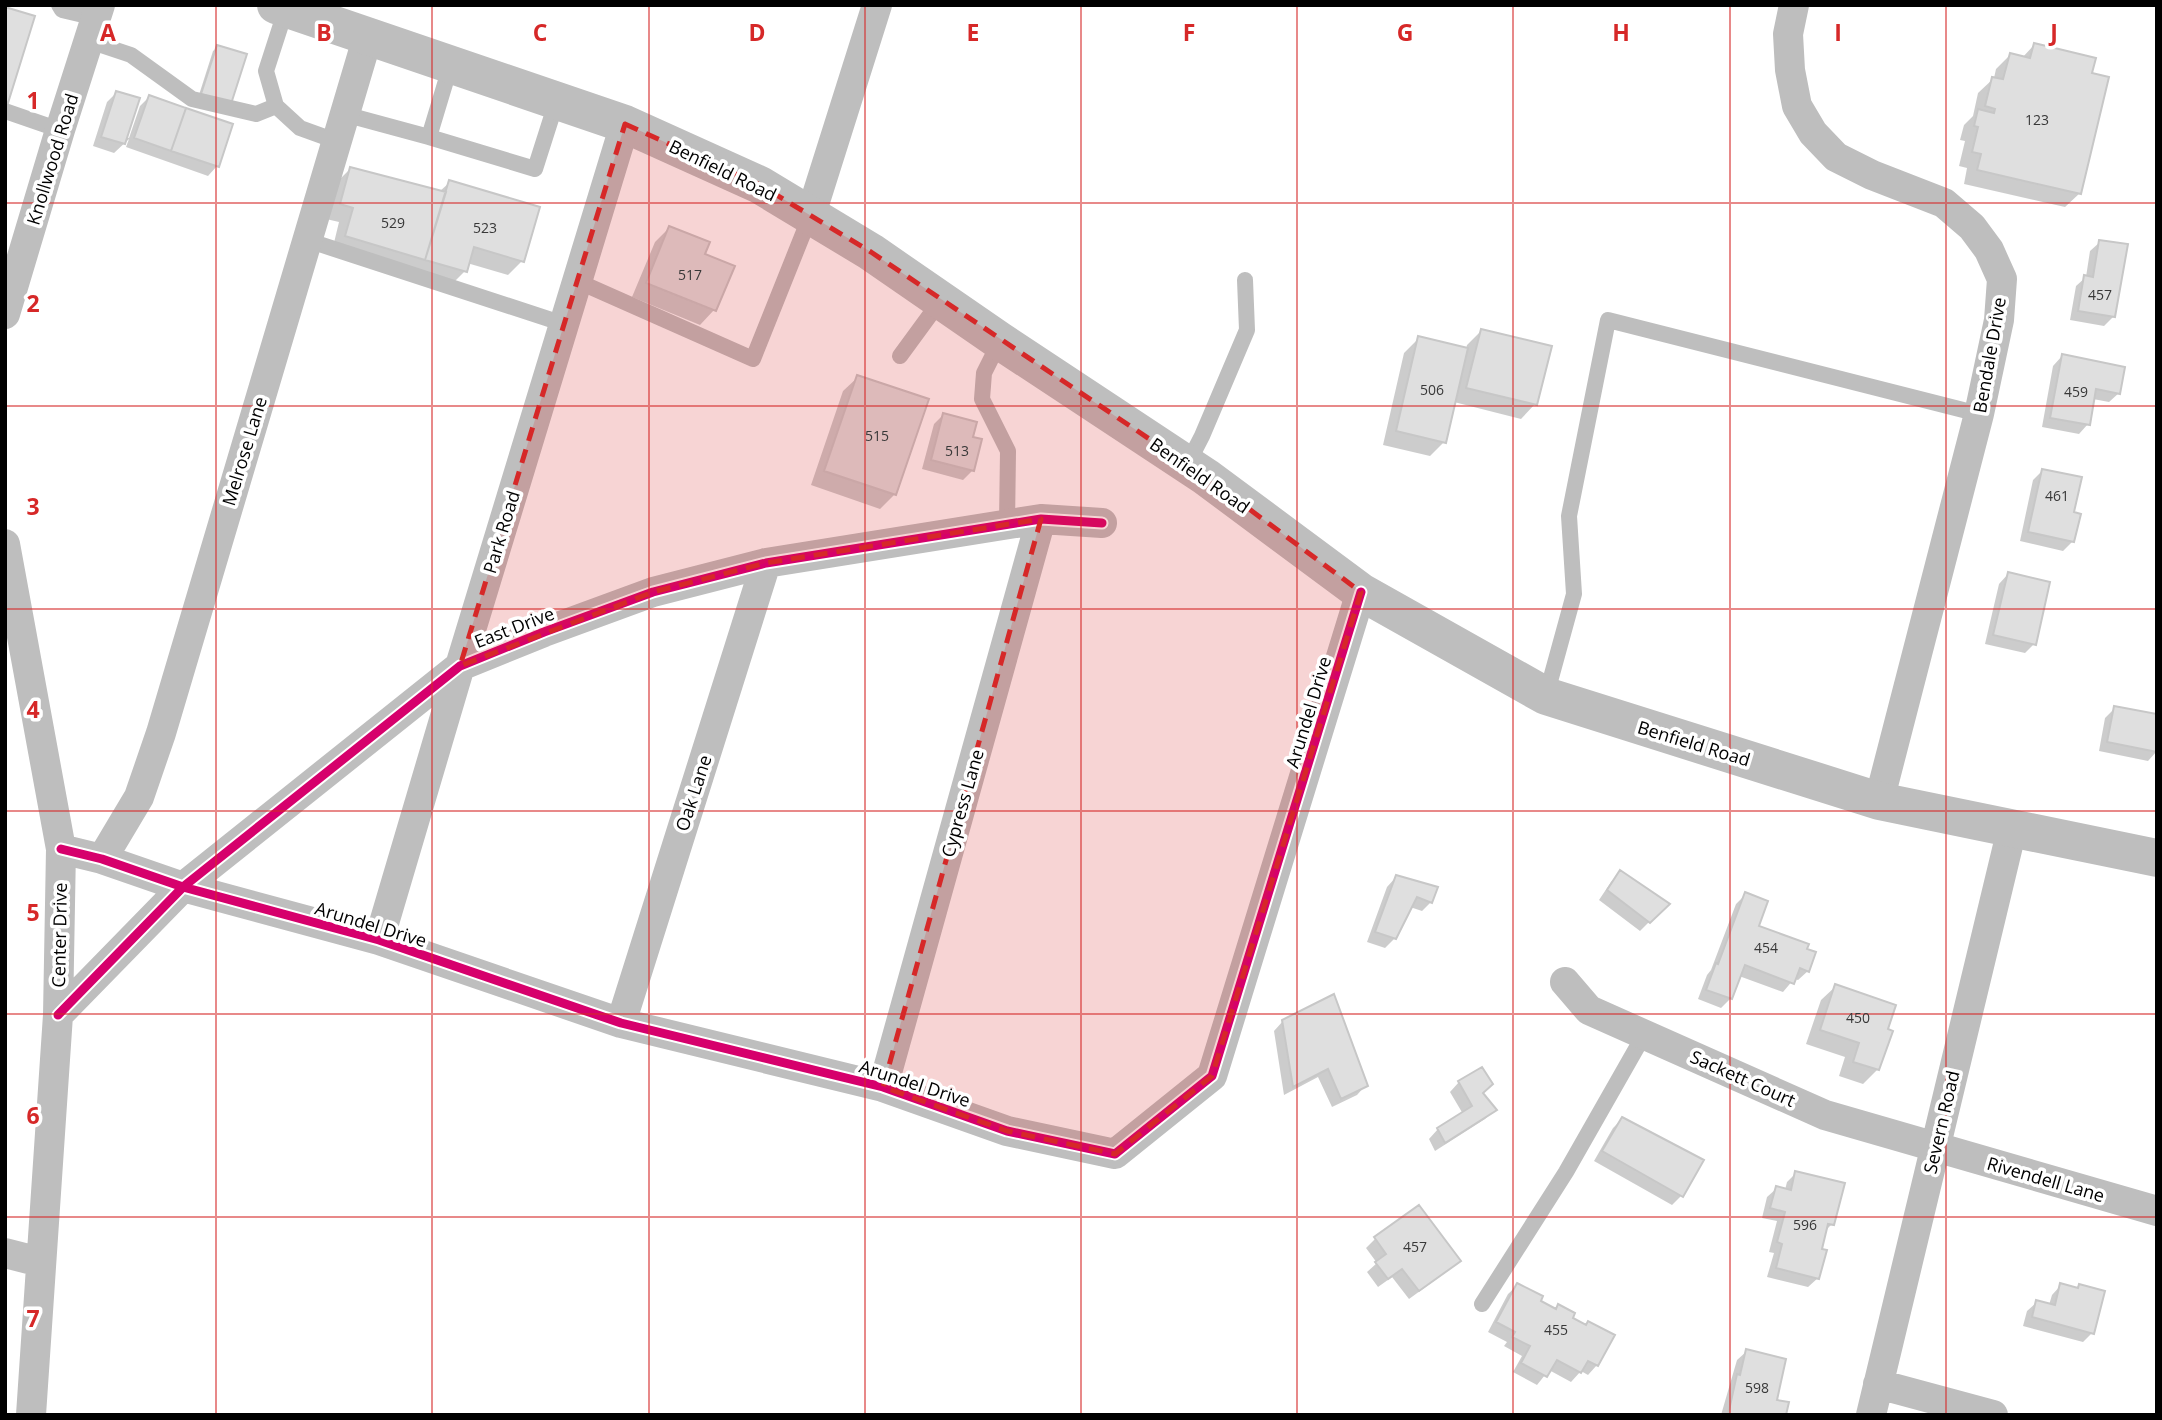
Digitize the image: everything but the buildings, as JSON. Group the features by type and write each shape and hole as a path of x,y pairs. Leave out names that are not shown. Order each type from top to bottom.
{"main road":[{"name":"Benfield Road","path":"281,7 625,124 760,186 871,252 1187,465 1361,592 1546,696 1879,801 2157,858"}],"street":[{"path":"811,214 877,5"},
{"name":"Bendale Drive","path":"1794,5 1788,34 1790,71 1797,106 1813,133 1836,157 1872,175 1944,203 1972,227 1989,250 2002,279 1999,320 1979,414 1879,801"},
{"name":"Knollwood Road","path":"5,314 95,22"},
{"name":"Melrose Lane","path":"102,859 139,797 161,733 368,36"},
{"name":"Park Road","path":"379,940 625,124"},
{"name":"East Drive","path":"58,1015 183,887 460,666 653,592 766,564 1041,519 1102,523"},
{"name":"Cypress Lane","path":"883,1087 1041,519"},
{"name":"Center Drive","path":"7,558 61,849 58,1015 30,1415"},
{"name":"Oak Lane","path":"621,1023 766,564"},
{"name":"Arundel Drive","path":"61,849 102,859 183,887 379,940 621,1023 883,1087 1007,1130 1115,1154 1212,1076 1361,592"},
{"name":"Severn Road","path":"1871,1415 2012,829"},
{"name":"Sackett Court","path":"1565,982 1589,1010 1644,1035 1825,1115 1935,1146"},
{"name":"Rivendell Lane","path":"1935,1146 2157,1211"},
{"path":"5,1254 40,1262"},
{"path":"1878,1384 1993,1415"}],"lane":[{"path":"59,5 62,10 95,22 131,55 192,99 256,114 276,106"},
{"path":"281,7 266,71 276,106 300,128 340,128 429,137 535,169 557,100"},
{"path":"429,137 451,64"},
{"path":"5,111 60,130"},
{"path":"577,281 753,359 811,214"},
{"path":"307,240 564,324"},
{"path":"1187,465 1247,330 1245,280"},
{"path":"901,356 941,300"},
{"path":"1546,696 1574,594 1569,516 1608,320 1979,414"},
{"path":"1000,341 984,373 982,399 1008,451 1007,525"},
{"path":"1482,1304 1566,1172 1644,1035"}],"highlighted area":[{"path":"625,124 760,185 871,252 1206,477 1361,592 1212,1076 1115,1154 1007,1131 883,1087 1041,519 766,563 653,592 460,666"}],"cycle path":[{"path":"58,1015 183,887 460,666 653,592 766,563 1041,519 1102,523"},
{"path":"61,849 102,859 183,887 379,940 621,1023 883,1087 1007,1131 1115,1154 1212,1076 1361,592"}]}
